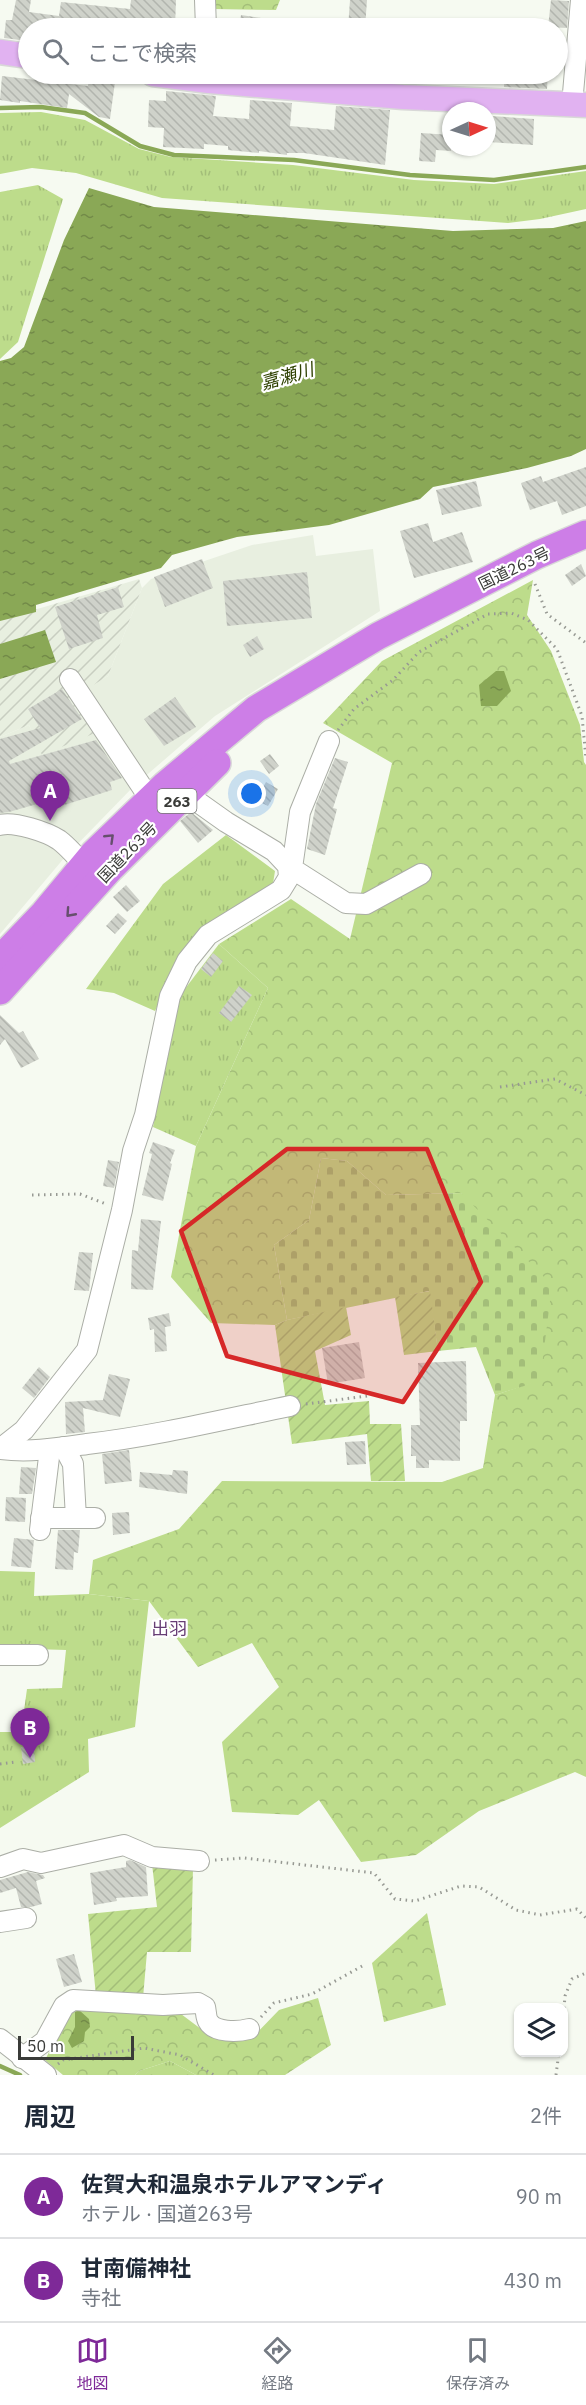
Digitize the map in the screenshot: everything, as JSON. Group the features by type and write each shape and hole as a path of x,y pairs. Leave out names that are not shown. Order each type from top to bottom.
{"highway":[{"name":"国道263号","path":"0,991 150,799 256,709 378,636 537,555 586,534"},
{"name":"国道263号","path":"0,959 91,874 261,726 378,636"}],"main road":[{"path":"0,52 18,55"},
{"path":"276,84 403,97 579,105"}],"street":[{"path":"205,0 206,18"},
{"path":"579,105 581,0"},
{"path":"70,679 150,799"},
{"path":"0,1449 24,1430 87,1350 122,1210 133,1152 145,1115 170,996 187,961 208,935 281,890 289,878 288,866 293,861 300,812 329,741"},
{"path":"188,790 195,800 274,851 288,866 346,903 366,904 421,874"},
{"path":"0,825 7,823 32,829 59,841 91,874"},
{"path":"0,1449 18,1451 57,1448 134,1438 290,1406"},
{"path":"57,1448 73,1464 85,1518 40,1524 57,1448"},
{"path":"0,1655 38,1655"},
{"path":"0,1867 23,1859 41,1863 123,1845 153,1857 198,1861"},
{"path":"0,1922 26,1918"},
{"path":"22,2058 45,2041 64,2006 73,2000 163,2005 198,2003 205,2007 207,2021 214,2028 240,2032 249,2030"},
{"path":"0,2039 45,2074"}],"path":[{"path":"535,584 547,614 586,643"},
{"path":"329,741 354,709 393,680 419,652 488,614 511,613 528,620 557,649 582,716 586,759"},
{"path":"500,1087 555,1079 586,1095"},
{"path":"32,1195 80,1194 122,1210"},
{"path":"290,1406 367,1396"},
{"path":"0,1764 15,1762"},
{"path":"198,1861 244,1858 374,1873 395,1899 415,1901 461,1886 479,1887 516,1910 540,1915 577,1909 586,1918"},
{"path":"249,2030 274,2003 312,1994 364,1965"},
{"path":"564,2003 572,1979 586,1973"},
{"path":"45,2074 63,2060 144,2048 180,2055 214,2075"},
{"path":"556,2075 558,2057"}],"highlighted area":[{"path":"287,1149 427,1149 481,1282 403,1402 227,1356 181,1231"}],"shaded area":[{"path":"313,535 316,556 373,549 380,611 215,716 134,786 65,857 0,934 0,737 29,725 43,755 85,689 108,676 142,588 151,579 252,545"},
{"path":"139,579 142,588 108,676 85,690 100,731 42,755 29,725 0,737 0,620"}],"green space":[{"path":"212,0 280,0 276,10 212,9"},
{"path":"41,112 85,120 139,149 171,157 293,165 414,180 494,184 586,171 586,209 508,223 162,198 76,173 32,168 0,174 0,113"},
{"path":"38,185 63,199 18,342 0,359 0,192"},
{"path":"533,580 527,615 551,651 580,725 586,765 586,1777 575,1772 479,1811 416,1855 361,1862 319,1800 298,1815 232,1812 222,1742 279,1687 252,1643 198,1667 149,1601 89,1594 93,1560 179,1529 222,1481 442,1482 483,1468 495,1395 540,1380 461,1193 386,1195 347,1161 321,1158 309,1220 274,1245 287,1320 275,1325 211,1323 171,1277 196,1146 268,988 219,944 291,899 350,939 392,763 323,723 382,661"},
{"path":"226,835 275,871 272,890 189,942 155,1011 114,993 86,989 163,884"},
{"path":"219,944 268,988 196,1146 153,1127 178,998"},
{"path":"321,1158 347,1161 386,1195 461,1193 552,1285 540,1381 495,1395 476,1347 438,1351 429,1291 287,1320 274,1245 309,1220"},
{"path":"430,1291 438,1351 404,1355 395,1297"},
{"path":"346,1307 351,1335 315,1351 325,1405 369,1401 370,1424 401,1424 405,1481 371,1481 367,1434 292,1444 275,1325 287,1320"},
{"path":"0,1571 35,1572 34,1596 89,1594 149,1601 135,1727 88,1739 89,1772 0,1828 0,1732 21,1732 27,1689 62,1688 66,1650 0,1648"},
{"path":"152,1864 193,1868 191,1952 147,1952 143,1998 96,1996 88,1914 157,1907"},
{"path":"427,1913 446,2005 384,2022 372,1963"},
{"path":"318,1998 331,2045 285,2075 196,2075 170,2061 139,2071 135,2075 63,2075 45,2060 73,2005 177,2011 213,2038 251,2039 279,2010"},
{"path":"170,2061 196,2075 135,2075 139,2071"}],"water":[{"name":"嘉瀬川","path":"89,188 154,207 453,231 553,228 586,221 586,449 571,456 527,468 433,487 420,499 329,525 237,537 172,555 161,568 36,605 36,612 0,621 0,361 11,358 24,347 64,240"},
{"path":"45,630 56,662 0,679 0,644"},
{"path":"496,671 504,671 511,691 497,706 481,706 479,685"},
{"path":"79,2010 89,2019 90,2027 85,2032 84,2041 72,2048 68,2041 75,2027 75,2012"}],"building":[{"path":"16,0 31,0 29,12 59,16 61,2 130,9 131,0 176,0 175,18 18,18 18,40 4,38 6,20 12,20"},
{"path":"350,0 367,0 366,18 349,18"},
{"path":"551,0 569,1 568,18 549,18"},
{"path":"241,15 261,18 241,18"},
{"path":"2,76 18,78 18,84 88,86 88,84 115,84 110,119 99,117 69,94 67,108 0,100"},
{"path":"504,84 547,84 547,89 504,87"},
{"path":"166,91 216,96 213,116 249,119 250,100 292,103 290,126 334,130 336,106 390,110 385,165 304,153 287,153 287,155 228,150 228,146 204,144 204,149 163,147 164,128 148,127 149,100 166,101"},
{"path":"496,116 534,119 533,145 496,142"},
{"path":"421,133 442,134 442,150 436,150 435,162 419,161"},
{"path":"586,467 586,506 562,515 557,501 530,510 521,483 541,476 543,482"},
{"path":"476,481 482,506 442,515 436,490"},
{"path":"428,523 433,542 462,532 473,562 414,578 400,531"},
{"path":"202,559 213,588 165,607 154,577"},
{"path":"581,564 586,576 572,586 565,575"},
{"path":"307,572 312,618 227,626 223,581"},
{"path":"118,587 124,607 97,615 103,638 69,649 55,607"},
{"path":"257,636 264,649 250,657 243,645"},
{"path":"62,689 82,719 9,761 10,764 96,740 122,778 110,782 112,790 61,806 58,798 0,813 0,739 40,728 28,709"},
{"path":"175,697 196,727 164,746 144,719"},
{"path":"270,754 279,766 269,774 260,761"},
{"path":"335,758 348,762 333,808 337,809 325,855 307,849 316,804"},
{"path":"266,782 278,789 268,806 256,800"},
{"path":"191,812 213,830 198,843 180,821"},
{"path":"126,885 140,901 127,912 113,897"},
{"path":"118,913 127,921 115,934 106,926"},
{"path":"213,953 223,961 211,977 201,969"},
{"path":"239,986 252,995 231,1022 219,1013"},
{"path":"0,1015 19,1033 23,1031 39,1059 21,1068 5,1039 0,1045"},
{"path":"153,1142 175,1150 170,1163 172,1164 163,1201 142,1195"},
{"path":"108,1160 119,1162 114,1188 103,1186"},
{"path":"141,1219 161,1221 153,1290 131,1289 132,1250 138,1251"},
{"path":"79,1252 93,1253 89,1291 74,1290"},
{"path":"169,1313 171,1326 165,1327 167,1351 155,1352 154,1329 150,1330 148,1318"},
{"path":"359,1342 365,1378 328,1384 322,1348"},
{"path":"466,1361 467,1421 460,1421 460,1461 429,1460 429,1468 416,1468 416,1456 411,1456 411,1425 420,1425 418,1363"},
{"path":"39,1367 50,1377 34,1398 22,1388"},
{"path":"109,1374 130,1379 120,1417 83,1408 85,1432 66,1434 65,1402 103,1400"},
{"path":"365,1441 366,1464 347,1465 345,1442"},
{"path":"129,1450 132,1481 105,1484 102,1454"},
{"path":"21,1467 36,1468 32,1494 19,1494"},
{"path":"173,1470 188,1471 187,1494 139,1487 140,1472 172,1475"},
{"path":"6,1497 26,1498 25,1522 5,1521"},
{"path":"129,1512 130,1533 113,1535 112,1513"},
{"path":"58,1530 80,1530 78,1553 74,1552 73,1570 55,1569"},
{"path":"14,1538 34,1540 31,1568 11,1566"},
{"path":"34,1746 35,1762 23,1764 21,1747"},
{"path":"130,1860 146,1867 148,1896 116,1898 117,1901 94,1905 90,1873 126,1867 126,1861"},
{"path":"28,1872 43,1875 45,1878 36,1881 42,1904 21,1907 16,1888 0,1893 0,1880"},
{"path":"74,1954 82,1982 64,1987 56,1959"}],"waterway":[{"path":"0,108 41,107 85,113 140,146 174,155 294,160 410,175 494,180 586,167"},
{"path":"0,2066 20,2075"}],"place":[{"name":"佐賀大和温泉ホテルアマンディ","path":"50,821"},
{"name":"甘南備神社","path":"30,1758"}],"district":[{"name":"出羽","path":"169,1628"}]}
